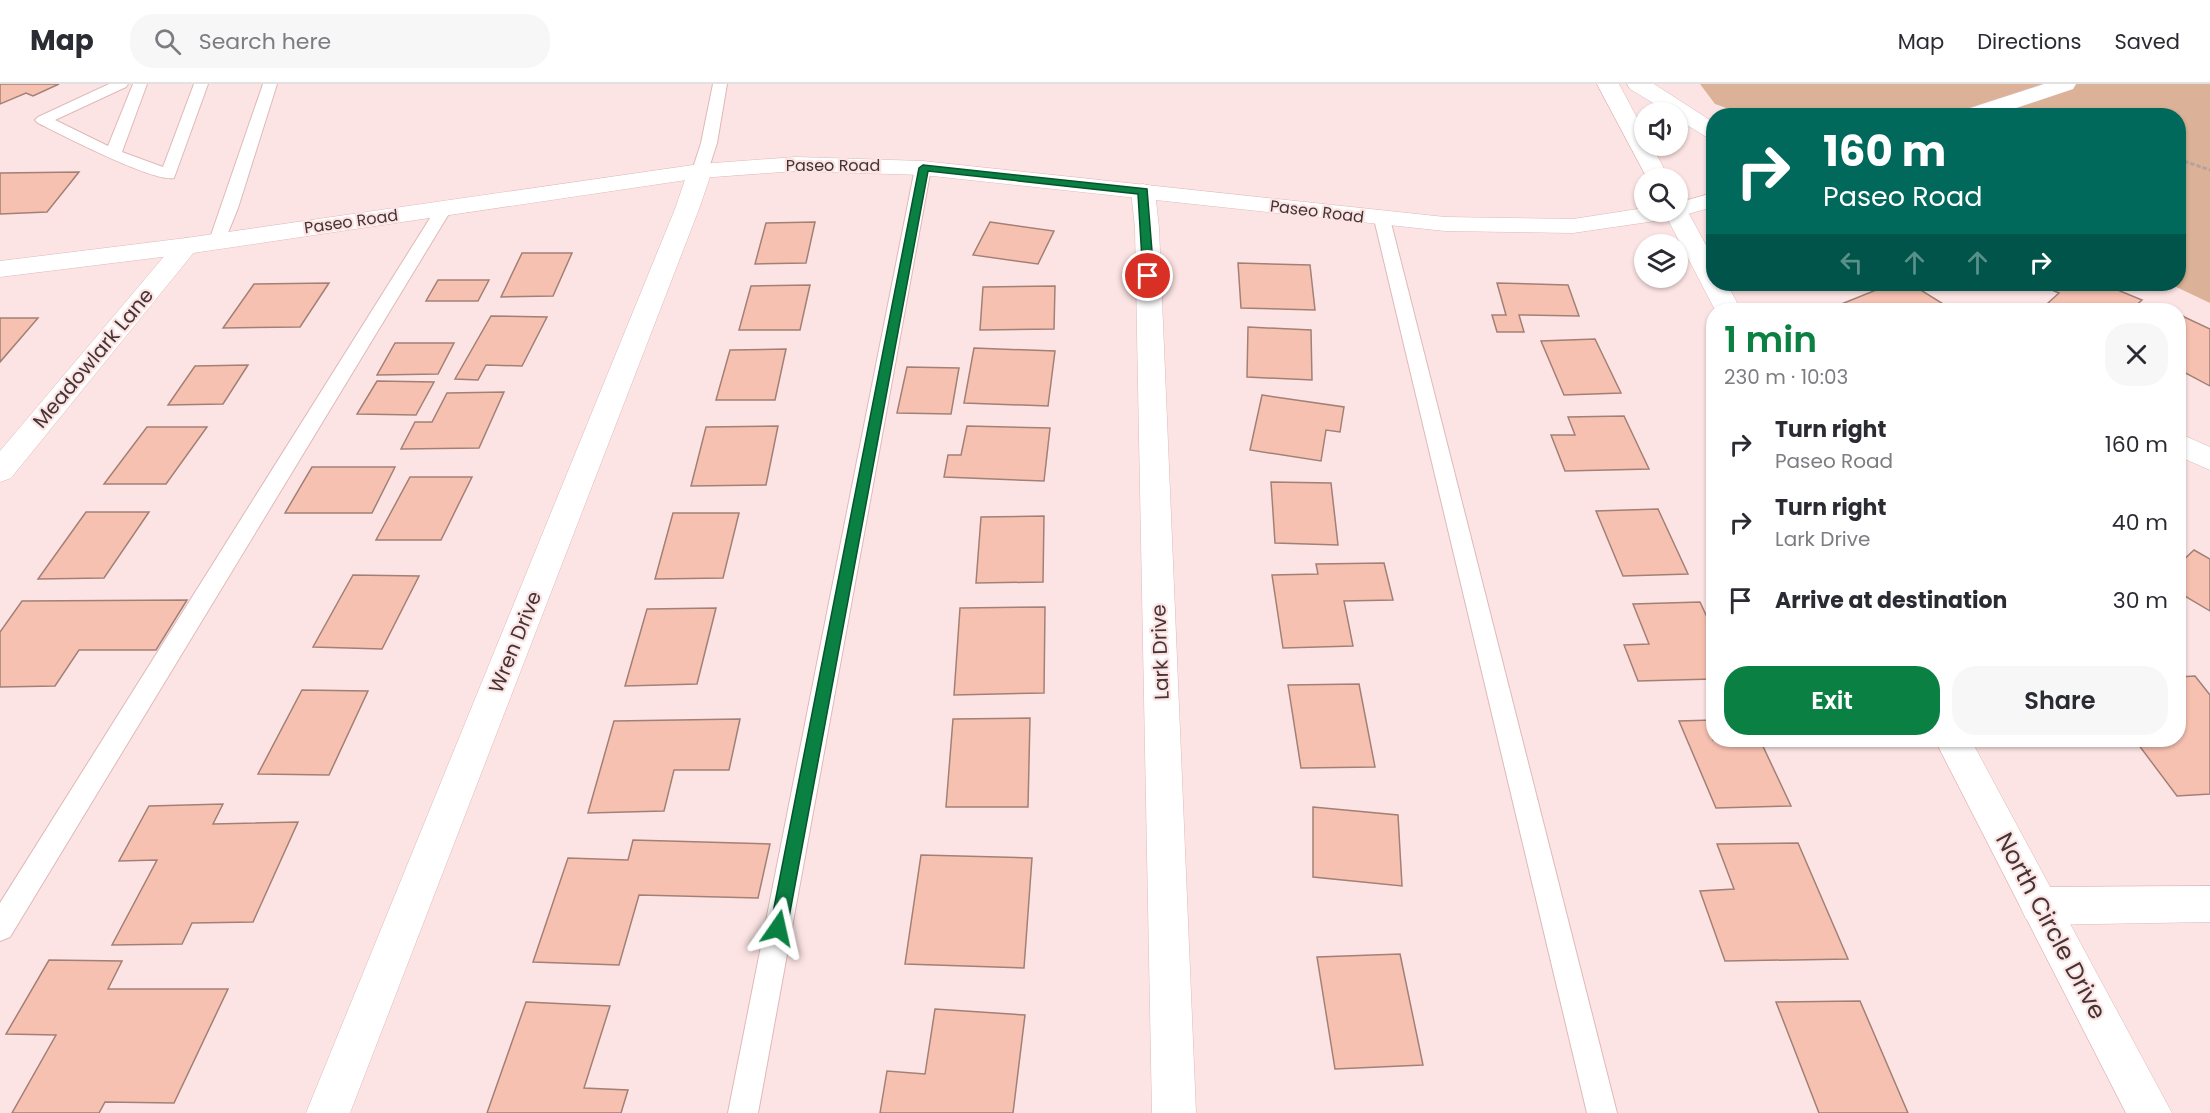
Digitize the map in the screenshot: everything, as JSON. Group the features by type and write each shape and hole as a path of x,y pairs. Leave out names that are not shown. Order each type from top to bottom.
{"street":[{"path":"1608,84 1653,168"},
{"path":"1638,84 1653,92 1691,121 1706,128"},
{"path":"1993,108 2065,84"},
{"name":"Paseo Road","path":"0,269 186,246 700,171 796,164 923,168 1445,225 1573,226 1634,217"},
{"name":"Wren Drive","path":"328,1113 687,209 700,171"},
{"name":"Lark Drive","path":"1143,191 1147,228 1174,1113"},
{"path":"1688,207 1706,202"},
{"path":"1682,222 1706,269"},
{"name":"Meadowlark Lane","path":"0,471 186,246"},
{"path":"2186,447 2210,460"},
{"name":"North Circle Drive","path":"1957,747 2150,1113"},
{"path":"2040,906 2210,904"}],"lane":[{"path":"121,84 43,120 114,154 168,175 201,84"},
{"path":"114,154 140,84"},
{"path":"217,241 270,84"},
{"path":"700,171 709,143 720,84"},
{"path":"743,1113 923,168"},
{"path":"0,928 445,207"},
{"path":"1382,219 1602,1113"}],"path":[{"path":"2186,162 2210,170"}],"shaded area":[{"path":"1700,84 2210,84 2210,303 2185,291 2186,108 1726,108 1715,104"}],"building":[{"path":"0,84 59,84 33,96 26,93 0,104"},
{"path":"79,172 47,212 0,214 0,173"},
{"path":"815,222 806,263 755,264 766,223"},
{"path":"990,222 1054,231 1038,264 973,255"},
{"path":"522,253 572,253 553,296 501,297"},
{"path":"1238,263 1310,265 1315,310 1241,308"},
{"path":"438,280 489,280 478,301 426,301"},
{"path":"329,283 300,327 223,328 254,284"},
{"path":"1497,283 1568,285 1579,316 1519,315 1524,332 1497,332 1492,315 1506,315"},
{"path":"810,285 800,330 739,330 751,286"},
{"path":"1055,286 1054,329 980,330 983,287"},
{"path":"1874,291 1922,291 1942,303 1844,303"},
{"path":"2054,291 2120,291 2142,300 2139,303 2048,303 2059,293"},
{"path":"491,316 547,317 522,366 486,365 478,380 455,379"},
{"path":"0,318 38,318 0,362"},
{"path":"2186,318 2210,329 2210,386 2186,373"},
{"path":"1248,327 1311,330 1312,380 1247,377"},
{"path":"1595,339 1621,393 1564,395 1541,341"},
{"path":"395,343 454,343 438,374 377,375"},
{"path":"974,348 1055,351 1048,406 964,403"},
{"path":"786,349 775,400 716,400 730,350"},
{"path":"248,365 223,404 168,405 195,366"},
{"path":"907,367 959,368 951,414 897,413"},
{"path":"377,381 434,382 416,415 357,414"},
{"path":"504,392 479,448 401,449 415,422 432,422 447,393"},
{"path":"1262,395 1344,407 1340,432 1326,430 1321,461 1250,450"},
{"path":"1624,416 1649,469 1565,471 1551,435 1575,435 1568,417"},
{"path":"778,426 766,485 691,486 706,427"},
{"path":"967,426 1050,428 1044,481 944,477 948,455 961,455"},
{"path":"147,427 207,427 166,484 104,484"},
{"path":"312,467 395,467 372,513 285,513"},
{"path":"410,477 472,477 441,540 376,540"},
{"path":"1271,482 1331,483 1338,545 1275,543"},
{"path":"1658,509 1688,574 1623,576 1596,511"},
{"path":"86,512 149,512 104,578 38,579"},
{"path":"673,513 739,513 723,578 655,579"},
{"path":"1044,516 1043,582 976,583 981,517"},
{"path":"2194,550 2210,559 2210,611 2186,597 2186,558"},
{"path":"1384,563 1393,600 1344,601 1353,646 1283,648 1272,575 1318,574 1316,564"},
{"path":"353,575 419,576 382,649 313,647"},
{"path":"187,600 156,650 79,650 55,686 0,687 0,632 22,601"},
{"path":"1700,602 1706,615 1706,679 1638,681 1624,645 1649,644 1633,604"},
{"path":"1045,607 1044,693 954,695 960,608"},
{"path":"716,608 697,684 625,686 647,609"},
{"path":"2195,676 2210,695 2210,794 2177,796 2140,747 2186,747 2186,677"},
{"path":"1359,684 1375,767 1301,768 1288,685"},
{"path":"302,690 368,691 329,775 258,774"},
{"path":"1030,718 1028,807 946,807 953,719"},
{"path":"740,719 729,770 674,770 664,811 588,813 614,721"},
{"path":"1706,720 1706,747 1763,747 1791,806 1716,808 1679,721"},
{"path":"223,804 213,824 298,822 253,922 192,923 182,944 112,945 157,860 119,861 149,806"},
{"path":"1313,807 1398,815 1402,886 1313,877"},
{"path":"633,840 770,844 758,898 639,895 619,965 533,962 568,858 628,860"},
{"path":"1798,843 1848,959 1725,961 1700,891 1734,889 1717,844"},
{"path":"921,855 1032,858 1024,968 905,964"},
{"path":"1400,954 1423,1065 1335,1069 1317,957"},
{"path":"49,960 122,961 108,989 228,989 174,1103 105,1102 99,1113 12,1113 56,1035 6,1034"},
{"path":"1860,1001 1908,1113 1819,1113 1776,1002"},
{"path":"526,1002 610,1006 584,1088 628,1090 621,1113 487,1113"},
{"path":"935,1009 1025,1015 1013,1113 880,1113 887,1071 925,1074"}],"route":[{"path":"778,928 923,168 1143,191 1147,228 1148,276"}]}
